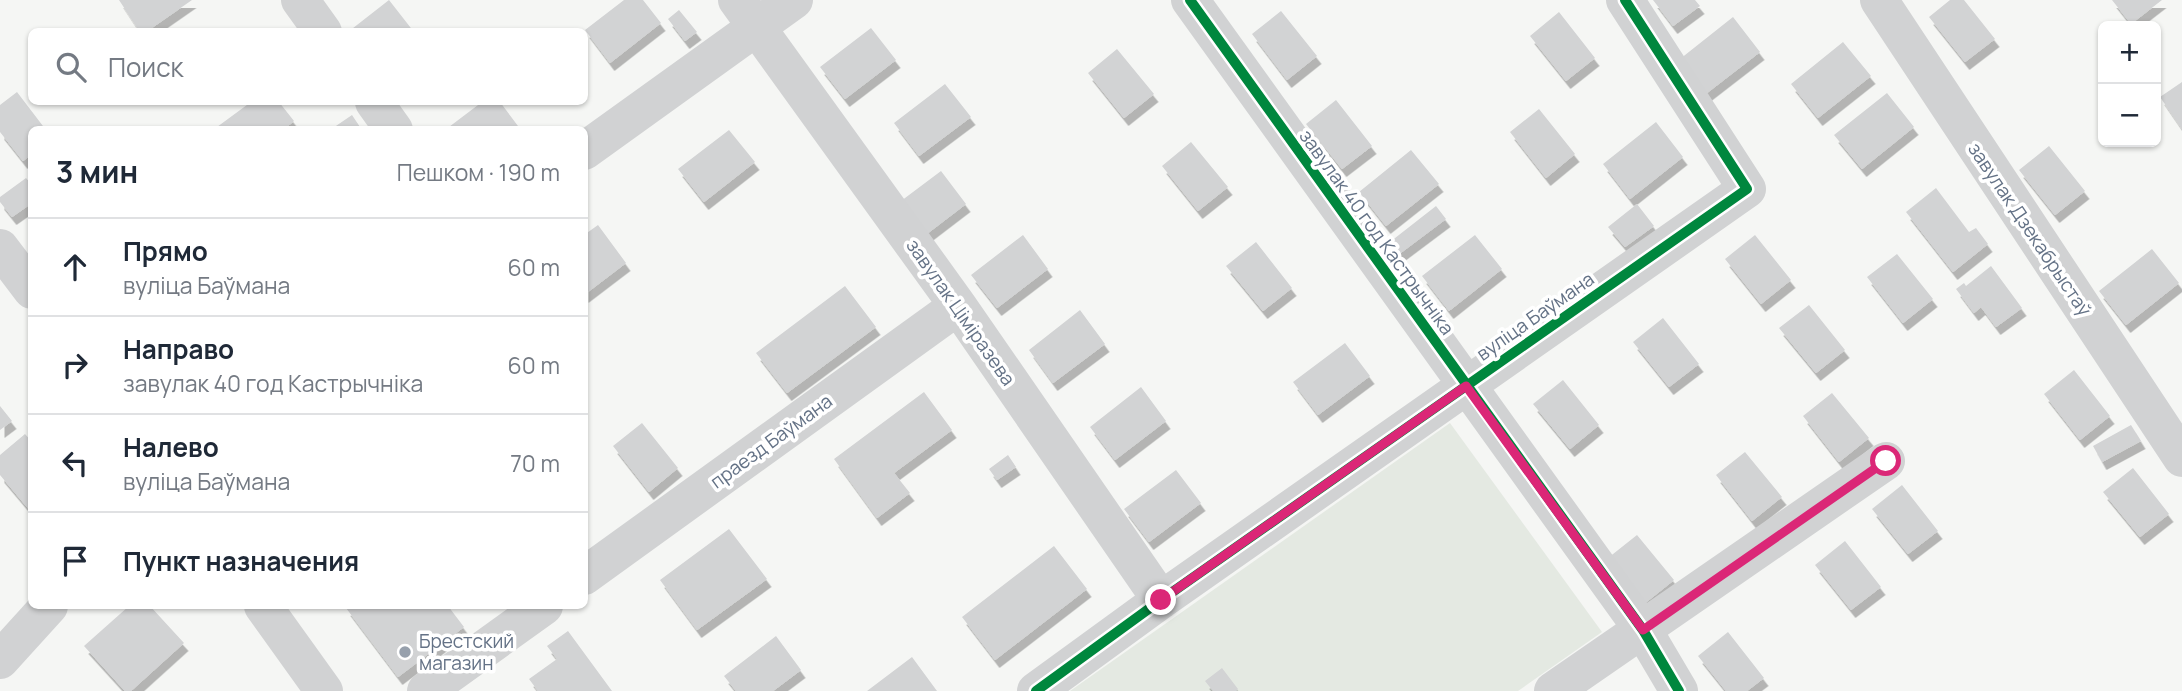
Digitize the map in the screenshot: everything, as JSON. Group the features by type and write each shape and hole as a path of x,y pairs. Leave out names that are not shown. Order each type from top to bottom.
{"street":[{"path":"300,0 320,28"},
{"path":"588,148 746,13 794,0"},
{"name":"завулак 40 год Кастрычніка","path":"1190,0 1643,630 1679,691"},
{"name":"вуліца Баўмана","path":"1035,691 1747,189 1625,0"},
{"name":"завулак Дзекабрыстаў","path":"1879,0 2182,458"},
{"name":"завулак Ціміразева","path":"746,13 958,306 1161,600"},
{"path":"375,105 391,126"},
{"path":"0,248 28,285"},
{"name":"праезд Баўмана","path":"588,573 958,306"},
{"path":"1553,691 1886,461"},
{"path":"0,660 46,609"},
{"path":"265,609 324,691"},
{"path":"426,691 540,609"}],"shaded area":[{"path":"1450,423 1602,632 1518,691 1070,691"}],"building":[{"path":"119,0 192,0 152,28 137,28"},
{"path":"389,0 411,28 353,28"},
{"path":"624,0 643,0 661,23 610,63 588,34 588,28"},
{"path":"1653,0 1695,0 1700,6 1673,26"},
{"path":"1950,0 1964,0 1995,39 1965,62 1929,17"},
{"path":"2112,0 2162,0 2135,21 2129,21"},
{"path":"679,10 697,32 685,41 668,19"},
{"path":"1281,11 1317,56 1287,80 1252,34"},
{"path":"1559,12 1595,58 1566,81 1530,36"},
{"path":"1733,17 1760,52 1707,93 1680,59"},
{"path":"871,28 896,60 845,99 820,67"},
{"path":"1843,42 1871,76 1818,118 1791,84"},
{"path":"1117,49 1154,94 1124,118 1088,73"},
{"path":"2182,82 2182,129 2161,98"},
{"path":"945,84 971,117 919,156 894,123"},
{"path":"17,92 43,126 28,126 28,157 23,161 0,132 0,105"},
{"path":"1887,93 1914,127 1862,169 1834,135"},
{"path":"1336,100 1372,146 1342,169 1306,124"},
{"path":"247,105 281,105 294,121 288,126 218,126"},
{"path":"478,105 502,105 518,126 450,126"},
{"path":"1539,109 1575,154 1546,178 1510,132"},
{"path":"352,115 359,126 336,126"},
{"path":"1656,122 1683,157 1630,199 1603,164"},
{"path":"729,130 755,162 704,202 678,169"},
{"path":"1191,142 1228,187 1198,211 1162,166"},
{"path":"2049,146 2085,191 2055,215 2019,170"},
{"path":"1411,150 1439,184 1386,226 1359,192"},
{"path":"941,171 966,204 915,243 889,210"},
{"path":"26,178 28,180 28,206 12,217 0,202 0,197"},
{"path":"1936,188 1969,232 1976,228 1988,244 1953,272 1906,212"},
{"path":"1637,204 1654,226 1625,247 1608,227"},
{"path":"1436,206 1446,219 1390,261 1381,249"},
{"path":"598,225 626,263 588,292 588,232"},
{"path":"1023,235 1048,269 997,308 971,275"},
{"path":"1475,235 1502,269 1449,311 1422,276"},
{"path":"1755,235 1791,280 1761,304 1725,259"},
{"path":"1256,242 1292,288 1263,311 1226,266"},
{"path":"2152,249 2179,283 2126,325 2099,291"},
{"path":"1897,254 1933,299 1903,323 1867,277"},
{"path":"1991,266 2022,308 1996,327 1981,307 1974,313 1956,289 1964,283 1966,286"},
{"path":"845,286 876,327 787,393 756,353"},
{"path":"1809,305 1845,350 1816,373 1779,328"},
{"path":"1080,310 1105,344 1053,383 1029,350"},
{"path":"1663,318 1699,364 1669,387 1633,342"},
{"path":"1345,343 1370,376 1318,415 1293,382"},
{"path":"2074,370 2110,416 2080,440 2044,394"},
{"path":"1563,380 1599,425 1570,449 1533,404"},
{"path":"1141,387 1166,421 1115,460 1090,427"},
{"path":"924,392 952,430 894,473 910,493 877,518 834,459"},
{"path":"1832,393 1869,438 1839,462 1803,416"},
{"path":"0,406 12,421 0,430"},
{"path":"642,423 678,468 649,492 613,446"},
{"path":"2131,425 2141,441 2102,462 2093,446"},
{"path":"25,434 28,437 28,508 0,475 0,455"},
{"path":"1745,452 1782,497 1752,521 1716,475"},
{"path":"1008,455 1016,467 997,480 989,469"},
{"path":"2133,468 2169,514 2140,537 2103,492"},
{"path":"1176,470 1201,503 1149,542 1124,509"},
{"path":"1902,485 1938,531 1908,554 1872,509"},
{"path":"729,529 767,579 697,630 660,580"},
{"path":"1637,535 1674,580 1644,604 1608,558"},
{"path":"1845,541 1881,587 1851,610 1815,565"},
{"path":"1054,546 1087,589 995,660 962,617"},
{"path":"126,609 153,609 184,643 131,691 125,691 84,646"},
{"name":"Брестский магазин","path":"347,609 450,609 464,627 398,677"},
{"path":"568,631 612,691 538,691 529,679 557,659 547,646"},
{"path":"1728,632 1764,678 1747,691 1726,691 1698,656"},
{"path":"776,636 801,670 773,691 736,691 724,676"},
{"path":"912,657 937,691 867,691"},
{"path":"1222,668 1238,689 1236,691 1213,691 1205,681"}],"cycle path":[{"path":"1190,0 1643,630 1679,691"},
{"path":"1036,691 1161,600 1747,189 1625,0"}],"place":[{"name":"Брестский магазин","path":"405,652"}],"route":[{"path":"1161,600 1466,386 1643,630 1886,461"}]}
